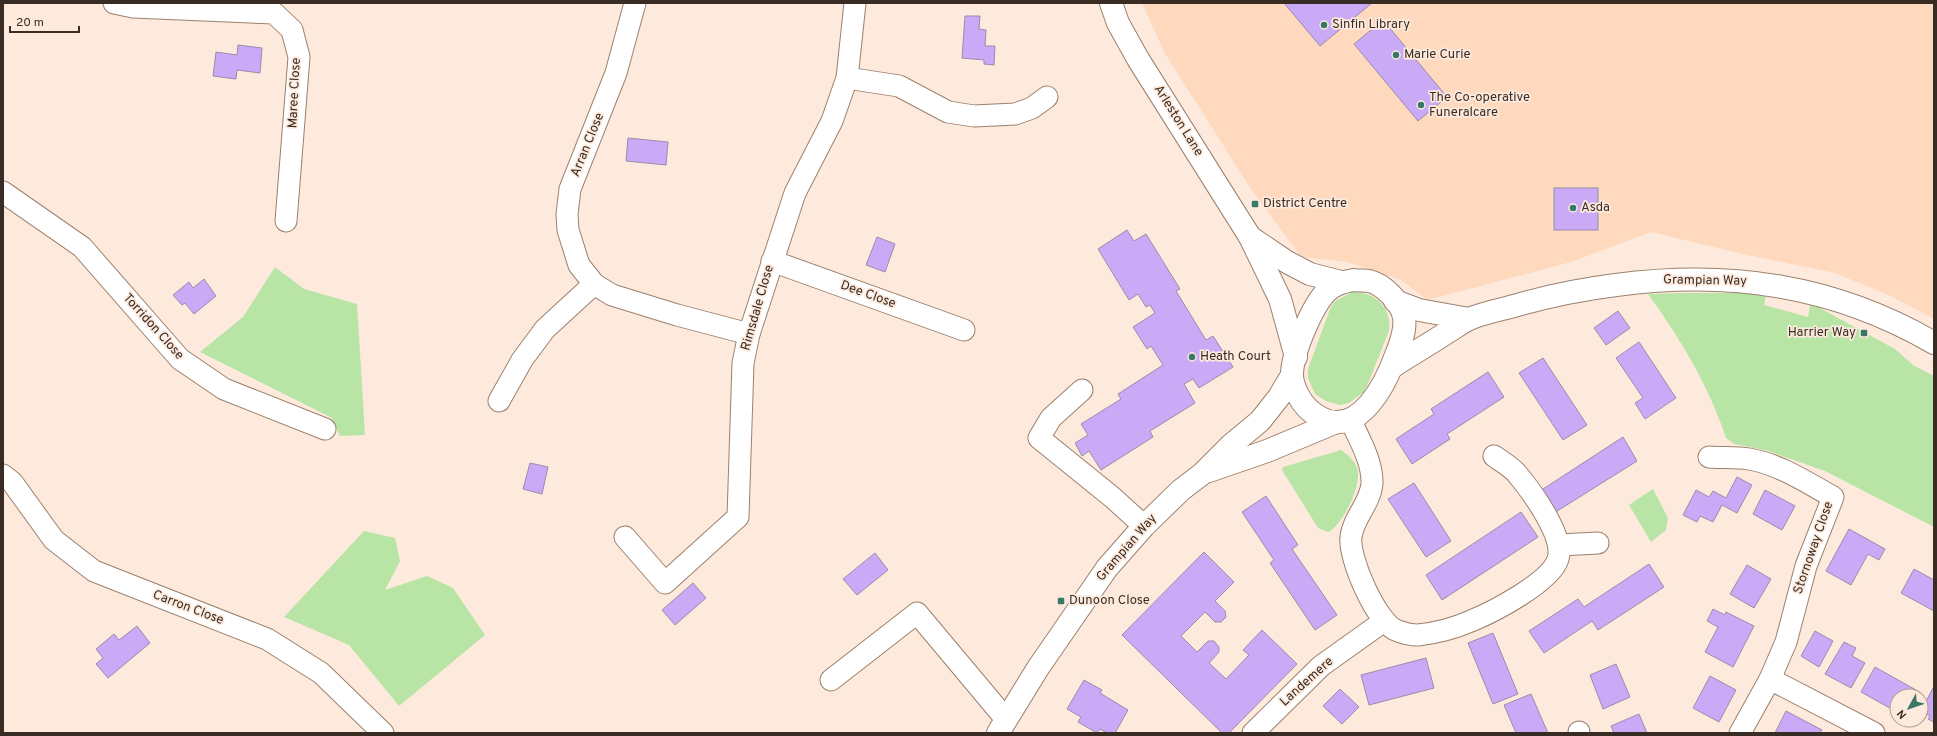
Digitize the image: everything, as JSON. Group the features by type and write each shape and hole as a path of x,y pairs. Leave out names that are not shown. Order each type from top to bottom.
{"street":[{"name":"Maree Close","path":"114,3 132,7 274,13 292,30 299,57 286,221"},
{"name":"Arran Close","path":"635,3 616,73 584,154 570,195 567,214 568,230 579,265 594,284 612,295 677,315 749,334"},
{"name":"Rimsdale Close","path":"625,537 665,583 738,517 743,363 749,334 795,193 832,122 848,78 855,3"},
{"name":"Arleston Lane","path":"1111,3 1118,24 1138,59 1250,237 1280,299 1294,366"},
{"path":"848,78 899,86 948,112 974,116 1015,114 1032,108 1047,97"},
{"name":"Torridon Close","path":"3,192 82,247 180,359 224,389 325,429"},
{"name":"Arleston Lane","path":"1250,237 1287,262 1310,274 1341,282"},
{"name":"Dee Close","path":"772,261 964,330"},
{"name":"Grampian Way","path":"1392,367 1417,349 1469,319 1565,293 1658,280 1692,278 1750,281 1829,297 1876,314 1934,343"},
{"path":"1354,280 1369,281 1377,285 1395,301 1404,316 1404,331 1392,367 1374,399 1364,411 1342,421 1313,414 1301,402 1295,390 1294,366 1304,332 1319,301 1327,291 1341,282 1354,280"},
{"path":"499,401 522,360 545,329 594,284"},
{"name":"Grampian Way","path":"1395,301 1419,310 1469,319"},
{"name":"Grampian Way","path":"1002,726 1038,668 1099,580 1144,526 1180,490 1202,474 1260,421 1279,397 1294,366"},
{"path":"1082,390 1051,418 1039,438 1112,497 1144,526"},
{"path":"1342,421 1369,464 1372,485 1366,501 1355,522 1350,546 1352,558 1384,621 1396,631 1416,635 1436,632 1470,622 1505,604 1550,573 1558,559 1560,546 1550,523 1517,474 1494,456"},
{"name":"Grampian Way","path":"1202,474 1267,451 1342,421"},
{"name":"Stornoway Close","path":"1709,457 1748,459 1767,464 1802,480 1833,497 1806,566 1786,642 1770,679"},
{"name":"Carron Close","path":"3,475 12,482 54,540 94,571 267,639 321,673 382,733"},
{"path":"1560,546 1598,542"},
{"path":"831,680 922,609 1002,726"},
{"name":"Landemere","path":"1253,733 1322,666 1384,621"},
{"path":"1740,733 1770,679 1874,733"}],"shaded area":[{"path":"1142,3 1934,3 1934,319 1891,296 1835,273 1743,254 1651,232 1571,262 1427,300 1401,280 1347,262 1301,257 1251,189 1164,52"}],"green space":[{"path":"275,267 304,289 357,304 365,435 340,436 332,418 200,352 243,317"},
{"path":"1352,292 1368,294 1380,302 1388,315 1389,331 1365,391 1349,403 1340,405 1326,401 1315,394 1308,378 1308,369 1334,302"},
{"path":"1742,293 1766,296 1764,305 1808,317 1810,305 1818,307 1895,349 1913,365 1934,376 1934,527 1825,471 1765,450 1734,444 1726,438 1711,400 1693,363 1648,294"},
{"path":"1341,450 1356,465 1358,475 1357,484 1345,513 1334,528 1328,532 1318,528 1282,470 1283,467"},
{"path":"1653,489 1668,518 1666,530 1651,542 1629,505"},
{"path":"364,531 395,538 400,561 385,590 427,576 453,588 485,635 399,706 349,645 284,617"}],"building":[{"name":"Sinfin Library","path":"1284,3 1372,3 1320,46"},
{"path":"965,16 980,16 979,29 986,30 985,46 995,46 994,65 984,64 984,60 962,58"},
{"path":"1383,20 1447,97 1418,121 1354,44"},
{"path":"238,45 262,48 260,73 237,70 236,79 213,76 216,52 237,55"},
{"path":"628,138 668,142 666,165 626,161"},
{"path":"1554,188 1598,188 1598,230 1554,230"},
{"name":"Heath Court","path":"1127,230 1134,241 1146,234 1180,289 1176,291 1206,340 1213,336 1233,367 1199,388 1193,379 1184,384 1195,403 1150,431 1153,437 1101,470 1089,451 1082,456 1075,443 1088,435 1081,424 1121,399 1118,394 1163,365 1151,346 1147,349 1133,327 1155,313 1150,305 1146,307 1138,294 1129,300 1098,249"},
{"path":"877,237 895,244 885,272 866,265"},
{"path":"204,279 216,296 194,314 185,303 182,305 173,295 189,282 193,288"},
{"path":"1618,311 1630,328 1606,345 1594,328"},
{"path":"1639,342 1676,398 1645,419 1635,403 1643,398 1616,358"},
{"path":"1543,358 1587,425 1563,440 1519,373"},
{"path":"1488,372 1504,397 1447,434 1450,439 1412,464 1396,439 1434,414 1431,409"},
{"path":"1623,437 1637,461 1554,513 1540,491"},
{"path":"530,463 548,467 542,494 523,489"},
{"path":"1737,477 1752,485 1737,513 1722,505 1713,522 1700,516 1697,522 1683,515 1696,490 1709,497 1713,491 1726,498"},
{"path":"1414,483 1451,541 1426,557 1388,499"},
{"path":"1765,490 1795,506 1782,530 1753,514"},
{"path":"1266,496 1298,545 1292,549 1337,615 1315,630 1270,563 1274,560 1242,512"},
{"path":"1521,512 1538,537 1442,600 1426,575"},
{"path":"1849,529 1885,549 1879,560 1868,554 1851,585 1826,571"},
{"path":"1204,552 1234,582 1215,601 1225,611 1226,617 1221,622 1215,622 1205,612 1181,636 1197,652 1208,641 1214,641 1219,647 1219,652 1209,663 1226,679 1249,655 1243,650 1262,630 1297,664 1229,733 1222,733 1122,635"},
{"path":"875,553 888,570 857,595 843,579"},
{"path":"1649,564 1664,587 1598,630 1592,621 1544,653 1529,631 1578,599 1584,607"},
{"path":"1747,565 1771,579 1754,608 1730,594"},
{"path":"1914,569 1934,580 1934,611 1901,593"},
{"path":"693,583 706,598 675,625 662,610"},
{"path":"1713,609 1725,615 1726,612 1754,626 1733,667 1705,652 1718,627 1707,621"},
{"path":"137,626 150,643 108,678 96,664 103,658 96,649 114,634 119,640"},
{"path":"1815,631 1833,641 1819,667 1801,656"},
{"path":"1493,633 1518,694 1493,704 1468,643"},
{"path":"1844,642 1856,648 1852,656 1865,663 1851,688 1825,674"},
{"path":"1426,658 1434,688 1369,705 1361,675"},
{"path":"1616,664 1630,697 1603,709 1590,675"},
{"path":"1875,667 1912,688 1889,688 1889,708 1861,692"},
{"path":"1710,676 1736,690 1719,722 1693,708"},
{"path":"1084,680 1102,690 1100,693 1128,710 1115,733 1107,733 1100,729 1097,733 1078,722 1081,717 1067,709"},
{"path":"1933,688 1934,722 1929,720 1929,696"},
{"path":"1340,689 1359,707 1342,724 1323,706"},
{"path":"1531,694 1548,733 1516,733 1504,705"},
{"path":"1786,711 1822,730 1820,733 1775,733"},
{"path":"1639,714 1647,733 1614,733 1611,726"}],"place":[{"name":"Sinfin Library","path":"1324,25"},
{"name":"Marie Curie","path":"1396,55"},
{"name":"The Co-operative Funeralcare","path":"1421,105"},
{"name":"District Centre","path":"1255,204"},
{"name":"Asda","path":"1573,208"},
{"name":"Harrier Way","path":"1864,333"},
{"name":"Heath Court","path":"1192,357"},
{"name":"Dunoon Close","path":"1061,601"}]}
